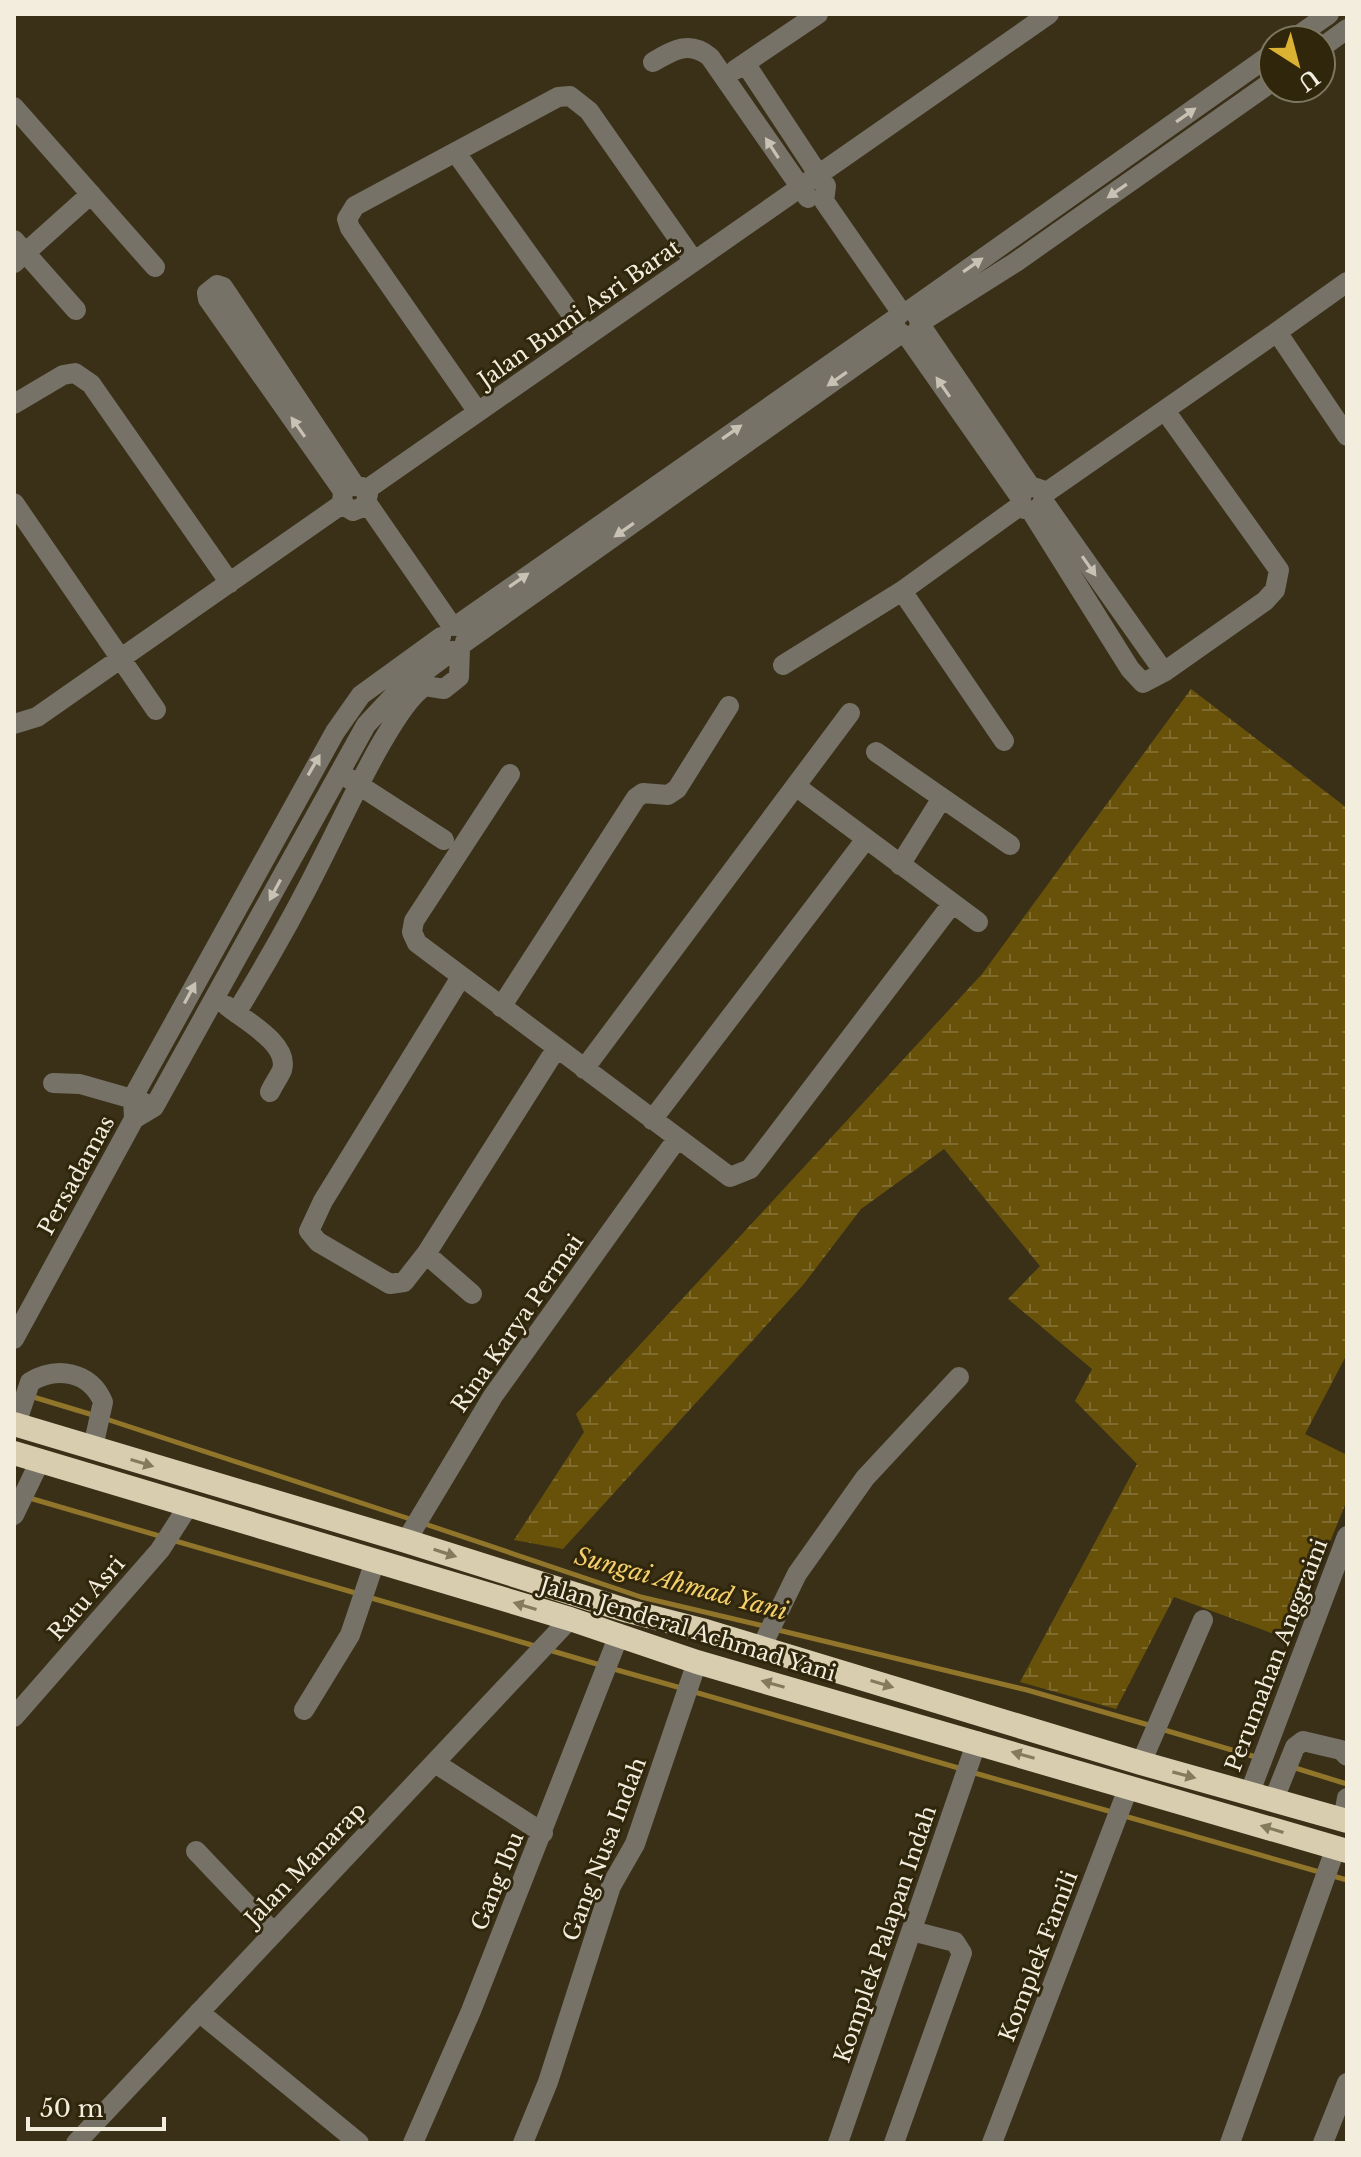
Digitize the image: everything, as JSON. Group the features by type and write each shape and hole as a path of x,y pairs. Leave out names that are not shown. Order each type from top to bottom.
{"highway":[{"name":"Jalan Jenderal Achmad Yani","path":"15,1424 1141,1763 1262,1796 1346,1813"},
{"name":"Jalan Jenderal Achmad Yani","path":"14,1453 570,1619 697,1662 1129,1786 1337,1854"},
{"path":"259,1526 262,1500"}],"street":[{"path":"725,77 818,14"},
{"name":"Jalan Bumi Asri Barat","path":"14,724 37,717 1049,14"},
{"path":"653,62 669,53 692,47 710,57 808,198 824,201"},
{"path":"745,63 826,186 824,201 1032,499 1164,672 1265,601 1275,590 1279,570 1166,412"},
{"path":"453,638 366,725 154,1107 134,1119 133,1097 335,732 361,695 453,638 908,323 1257,65"},
{"path":"908,323 1016,262 1257,92"},
{"path":"478,412 347,219 355,206 456,153 534,107 558,97 570,96 589,111 694,261"},
{"path":"14,107 155,267"},
{"path":"456,153 587,336"},
{"path":"76,310 18,252 91,194"},
{"path":"783,665 902,591 1032,499 1166,412 1347,282"},
{"path":"236,1013 325,855 360,785 417,690 425,686 444,689 459,677 453,638 355,497 208,299 207,293 217,285 223,287 355,497"},
{"path":"1277,332 1347,436"},
{"path":"14,404 63,375 75,373 91,384 230,583"},
{"path":"14,503 156,710"},
{"path":"902,591 1004,741"},
{"path":"501,1007 636,798 643,793 668,795 677,789 729,706"},
{"path":"584,1069 850,713"},
{"path":"876,752 1010,845"},
{"path":"338,773 444,840"},
{"path":"510,774 414,921 412,932 417,943 730,1177 750,1169 952,904"},
{"path":"797,787 978,922"},
{"path":"900,865 942,798"},
{"path":"652,1120 866,839"},
{"path":"300,842 325,855"},
{"path":"461,977 323,1201 309,1231 318,1242 390,1284 404,1282 426,1254 556,1049"},
{"path":"217,998 274,1044 282,1055 283,1068 270,1092"},
{"path":"53,1083 80,1084 133,1097 154,1107"},
{"name":"Persadamas","path":"14,1339 134,1119"},
{"name":"Rina Karya Permai","path":"406,1541 493,1396 677,1139"},
{"path":"426,1254 472,1294"},
{"path":"15,1424 20,1402 30,1382 51,1371 76,1376 93,1386 103,1402 93,1447"},
{"path":"761,1648 797,1574 865,1478 959,1377"},
{"path":"14,1515 40,1461"},
{"name":"Ratu Asri","path":"14,1717 160,1550 189,1505"},
{"name":"Perumahan Anggraini","path":"1262,1796 1347,1536"},
{"path":"304,1710 350,1635 375,1561"},
{"name":"Jalan Manarap","path":"76,2143 570,1619"},
{"path":"1141,1763 1203,1620"},
{"name":"Gang Ibu","path":"413,2143 543,1833 619,1635"},
{"name":"Gang Nusa Indah","path":"523,2143 548,2082 611,1886 635,1844 697,1662"},
{"name":"Komplek Palapan Indah","path":"838,2143 977,1741"},
{"path":"1262,1796 1295,1747 1303,1741 1341,1750 1347,1756"},
{"path":"435,1763 543,1833"},
{"name":"Komplek Famili","path":"992,2143 1129,1786"},
{"path":"196,1851 273,1932"},
{"path":"1230,2143 1321,1887 1337,1854"},
{"path":"894,2143 962,1953 955,1942 912,1931"},
{"path":"199,2012 345,2139"},
{"path":"1323,2143 1347,2083"}],"green space":[{"path":"1191,689 1347,808 1347,1354 1305,1434 1347,1455 1347,1500 1290,1640 1174,1597 1116,1709 1020,1682 1137,1464 1075,1401 1092,1369 1008,1299 1040,1266 944,1149 861,1209 803,1285 563,1549 514,1540 584,1432 576,1414 982,974"}],"waterway":[{"name":"Sungai Ahmad Yani","path":"30,1396 93,1415"},
{"name":"Sungai Ahmad Yani","path":"103,1418 413,1520"},
{"name":"Sungai Ahmad Yani","path":"26,1497 163,1537"},
{"name":"Sungai Ahmad Yani","path":"422,1523 641,1597 764,1626"},
{"name":"Sungai Ahmad Yani","path":"172,1540 359,1594"},
{"name":"Sungai Ahmad Yani","path":"368,1597 535,1646"},
{"name":"Sungai Ahmad Yani","path":"774,1629 1027,1690 1152,1726"},
{"name":"Sungai Ahmad Yani","path":"549,1650 600,1665"},
{"name":"Sungai Ahmad Yani","path":"610,1668 681,1688"},
{"name":"Sungai Ahmad Yani","path":"691,1691 962,1769"},
{"name":"Sungai Ahmad Yani","path":"1161,1729 1259,1758"},
{"name":"Sungai Ahmad Yani","path":"1292,1767 1347,1784"},
{"name":"Sungai Ahmad Yani","path":"971,1772 1112,1812"},
{"name":"Sungai Ahmad Yani","path":"1121,1815 1323,1873"},
{"name":"Sungai Ahmad Yani","path":"1333,1876 1347,1880"}]}
